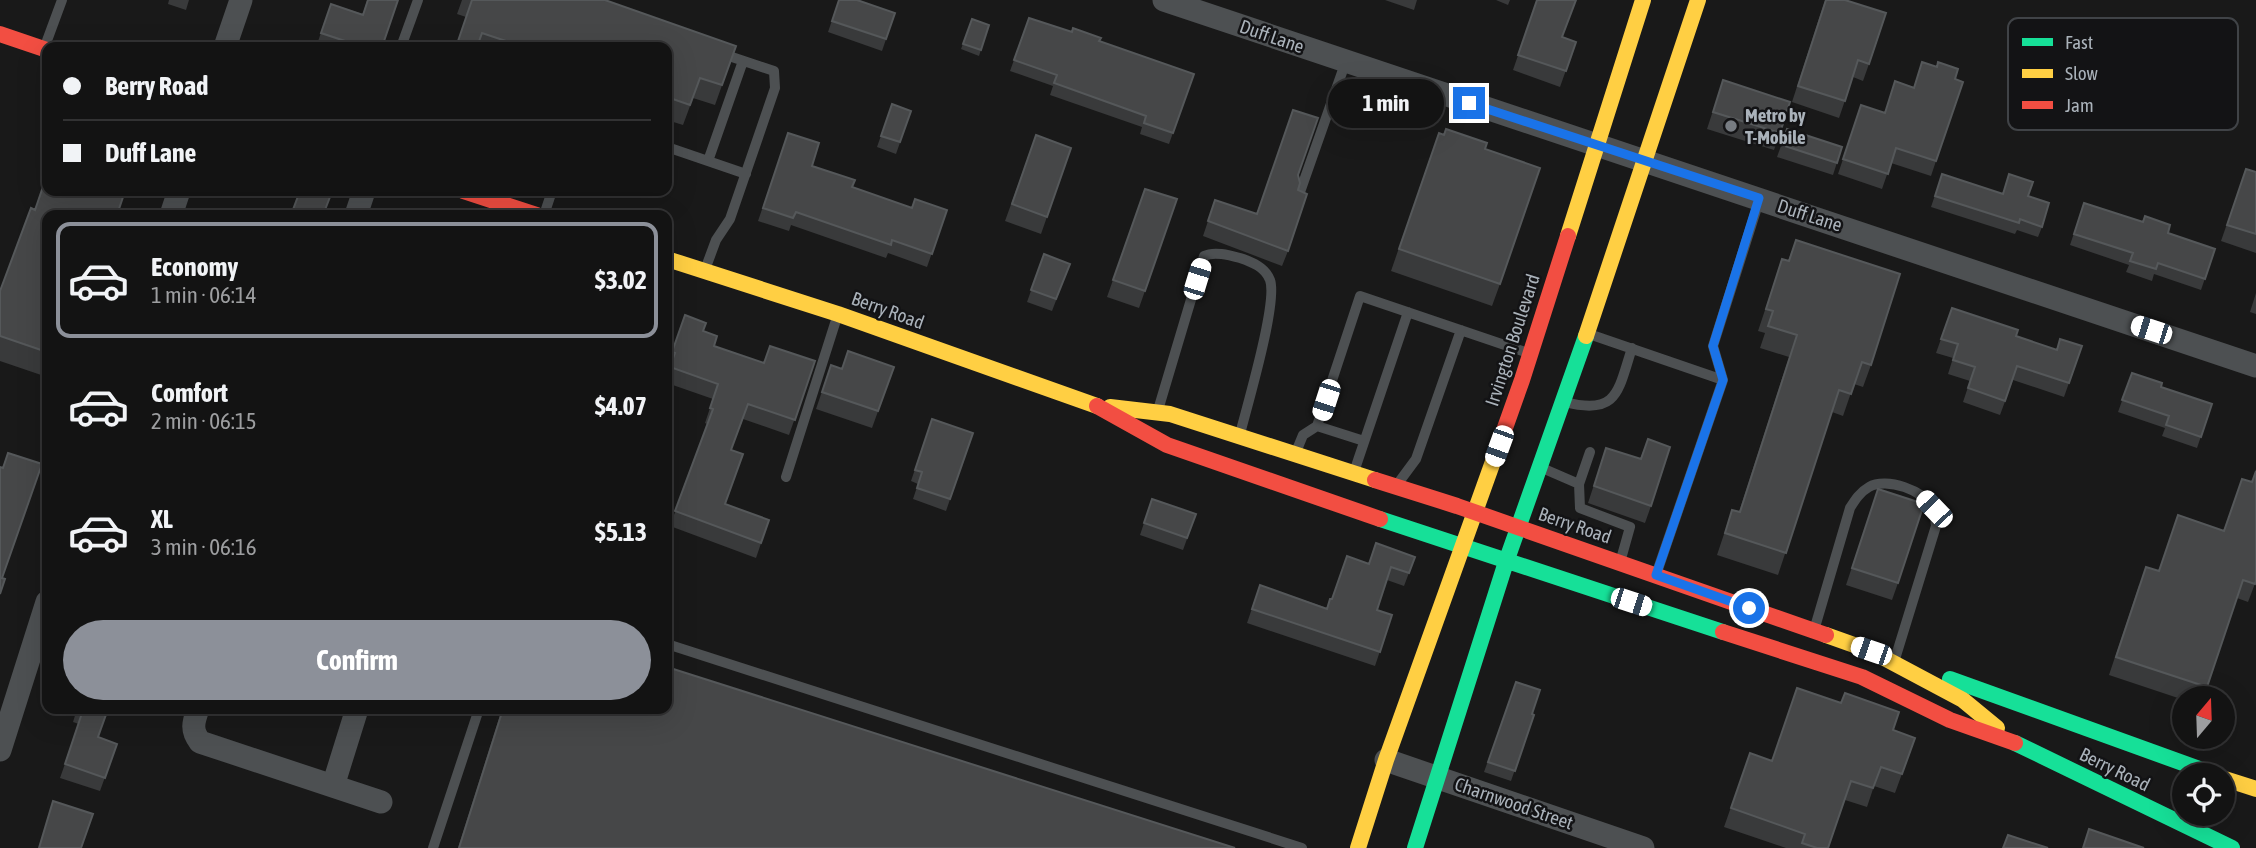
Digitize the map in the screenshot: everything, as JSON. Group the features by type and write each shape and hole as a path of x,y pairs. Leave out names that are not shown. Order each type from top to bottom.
{"street":[{"path":"227,42 241,0"},
{"name":"Duff Lane","path":"1164,0 2256,366"},
{"name":"Irvington Boulevard","path":"1357,848 1385,760 1531,354 1643,0"},
{"path":"1415,848 1506,562 1587,333 1698,0"},
{"path":"0,34 42,48"},
{"path":"474,196 507,210"},
{"name":"Berry Road","path":"672,261 838,314 1094,405 1167,445 1506,562 1813,646 1871,651 1963,700 2018,744"},
{"name":"Berry Road","path":"1094,405 1170,414 1475,512 1656,575 1813,646 1862,677 1950,720 2018,744 2232,848"},
{"path":"0,750 42,618"},
{"path":"1894,661 2175,763"},
{"path":"196,714 193,733 200,743 381,802"},
{"path":"333,786 355,714"},
{"name":"Charnwood Street","path":"1385,760 1643,848"},
{"path":"2235,783 2256,789"},
{"path":"2197,832 2201,826"}],"lane":[{"path":"48,42 62,0"},
{"path":"403,42 418,0"},
{"path":"704,272 716,240 730,219 775,88 774,71 705,48"},
{"path":"708,161 743,61"},
{"path":"1300,192 1346,61"},
{"path":"672,149 746,174"},
{"path":"1656,575 1723,380 1713,346 1759,198"},
{"path":"1157,412 1204,256 1211,253 1233,256 1258,264 1270,280 1265,330 1239,436"},
{"path":"1296,454 1303,435 1317,426 1360,296 1531,354"},
{"path":"1354,473 1408,312"},
{"path":"786,477 838,314"},
{"path":"1396,486 1416,459 1461,330"},
{"path":"1587,333 1723,380"},
{"path":"1562,401 1584,407 1605,404 1615,395 1632,348"},
{"path":"1317,426 1364,441"},
{"path":"1590,452 1579,484 1580,509 1630,527 1620,563"},
{"path":"1539,467 1579,484"},
{"path":"1813,646 1850,508 1858,496 1870,486 1885,483 1921,495 1934,509 1936,526 1894,661"},
{"path":"672,646 1302,848"},
{"path":"433,848 477,714"}],"building":[{"path":"368,0 398,0 384,42 348,42 321,33 331,4 363,15"},
{"path":"472,0 605,0 736,46 722,85 700,78 690,105 672,99 672,42 509,42 482,33 479,42 458,42"},
{"path":"839,0 857,0 895,13 886,39 832,21"},
{"path":"1537,0 1576,0 1562,37 1576,42 1566,71 1518,55"},
{"path":"1826,0 1845,0 1886,13 1869,64 1858,60 1845,101 1798,86"},
{"path":"1029,18 1072,32 1073,28 1101,38 1099,41 1194,74 1173,133 1144,123 1146,116 1054,83 1057,75 1014,60"},
{"path":"972,19 989,25 981,50 963,44"},
{"path":"1922,62 1937,67 1938,62 1958,69 1955,79 1963,82 1936,161 1896,148 1888,174 1843,159 1861,105 1885,113 1895,81 1914,88"},
{"path":"1723,80 1790,102 1780,133 1713,112"},
{"path":"892,104 911,111 900,142 881,136"},
{"path":"1293,110 1318,118 1298,175 1298,190 1307,194 1288,251 1208,221 1215,200 1257,214"},
{"path":"1446,129 1487,143 1485,149 1540,168 1500,284 1399,249 1439,133 1444,135"},
{"path":"1787,129 1842,147 1837,163 1782,145"},
{"path":"788,133 819,143 812,166 855,180 852,187 912,208 915,199 947,210 932,254 892,240 891,245 796,212 793,218 763,208"},
{"path":"1036,135 1071,148 1047,217 1012,204"},
{"path":"2246,169 2256,172 2256,234 2227,225"},
{"path":"1942,174 2003,194 2009,174 2033,182 2028,196 2049,203 2042,227 2020,219 2019,223 1935,196"},
{"path":"1145,189 1177,199 1145,291 1113,280"},
{"path":"42,190 42,196 123,196 119,210 42,210 42,350 0,336 0,291 31,208 35,210"},
{"path":"298,196 330,197 325,210 293,210"},
{"path":"2084,203 2143,222 2145,216 2170,225 2168,233 2215,249 2205,279 2158,263 2156,269 2130,261 2133,253 2074,234"},
{"path":"1796,240 1900,274 1871,365 1862,362 1851,394 1839,390 1786,553 1725,533 1732,510 1740,512 1797,335 1768,326 1773,311 1766,309 1782,259 1789,261"},
{"path":"1044,254 1070,264 1056,299 1031,290"},
{"path":"1952,308 2018,330 2016,336 2057,350 2060,339 2082,346 2069,383 2017,366 2005,401 1968,388 1975,367 1953,360 1958,344 1941,339"},
{"path":"685,315 706,323 703,331 717,336 714,346 764,363 770,346 815,361 795,420 748,404 731,450 743,454 725,504 769,520 761,543 675,511 713,409 710,408 718,384 672,368 675,353 672,352"},
{"path":"848,351 894,367 878,411 822,392 831,365 842,369"},
{"path":"2132,373 2162,383 2161,387 2212,404 2201,437 2166,425 2169,416 2122,400"},
{"path":"932,419 973,433 950,499 917,488 922,472 915,470"},
{"path":"1648,439 1670,447 1651,506 1594,486 1606,448 1641,459"},
{"path":"8,453 42,464 2,578 5,579 0,594 0,467 3,468"},
{"path":"2256,471 2256,581 2255,584 2243,580 2207,686 2116,657 2146,567 2159,571 2178,515 2224,531 2242,479 2252,482"},
{"path":"1878,489 1924,504 1898,583 1852,568"},
{"path":"1152,499 1196,514 1187,538 1144,523"},
{"path":"1376,543 1415,557 1409,573 1391,567 1377,610 1392,615 1380,652 1252,609 1260,585 1327,609 1347,556 1369,564"},
{"path":"672,669 1235,848 459,848 501,714 672,714"},
{"path":"1516,682 1540,690 1515,771 1488,762"},
{"path":"1797,688 1841,703 1845,693 1899,712 1893,730 1915,738 1902,774 1881,767 1873,788 1851,781 1828,848 1802,843 1805,834 1731,808 1750,753 1772,761"},
{"path":"82,714 106,714 98,737 117,744 105,778 65,764"},
{"path":"53,801 93,814 81,848 39,848"},
{"path":"2089,829 2144,848 2083,848"},
{"path":"2008,835 2048,848 2003,848"}],"traffic: fast":[{"path":"1415,848 1506,562 1586,336"},
{"path":"1380,519 1723,632"},
{"path":"1950,679 2183,763"},
{"path":"2015,743 2232,848"}],"traffic: slow":[{"path":"1568,236 1643,0"},
{"path":"1586,336 1698,0"},
{"path":"672,261 838,314 1097,406"},
{"path":"1110,407 1170,414 1375,480"},
{"path":"1358,848 1386,760 1495,456"},
{"path":"1826,635 1871,651 1963,700 1997,728"},
{"path":"2235,782 2256,789"}],"traffic: jam":[{"path":"0,34 42,48"},
{"path":"478,196 522,210"},
{"path":"1495,456 1568,236"},
{"path":"1097,406 1167,445 1380,519"},
{"path":"1375,480 1826,635"},
{"path":"1723,632 1862,677 1950,720 2015,743"}],"place":[{"name":"Metro by T-Mobile","path":"1731,126"}],"route":[{"path":"1469,103 1759,198 1713,346 1723,380 1656,575 1749,608"}]}
